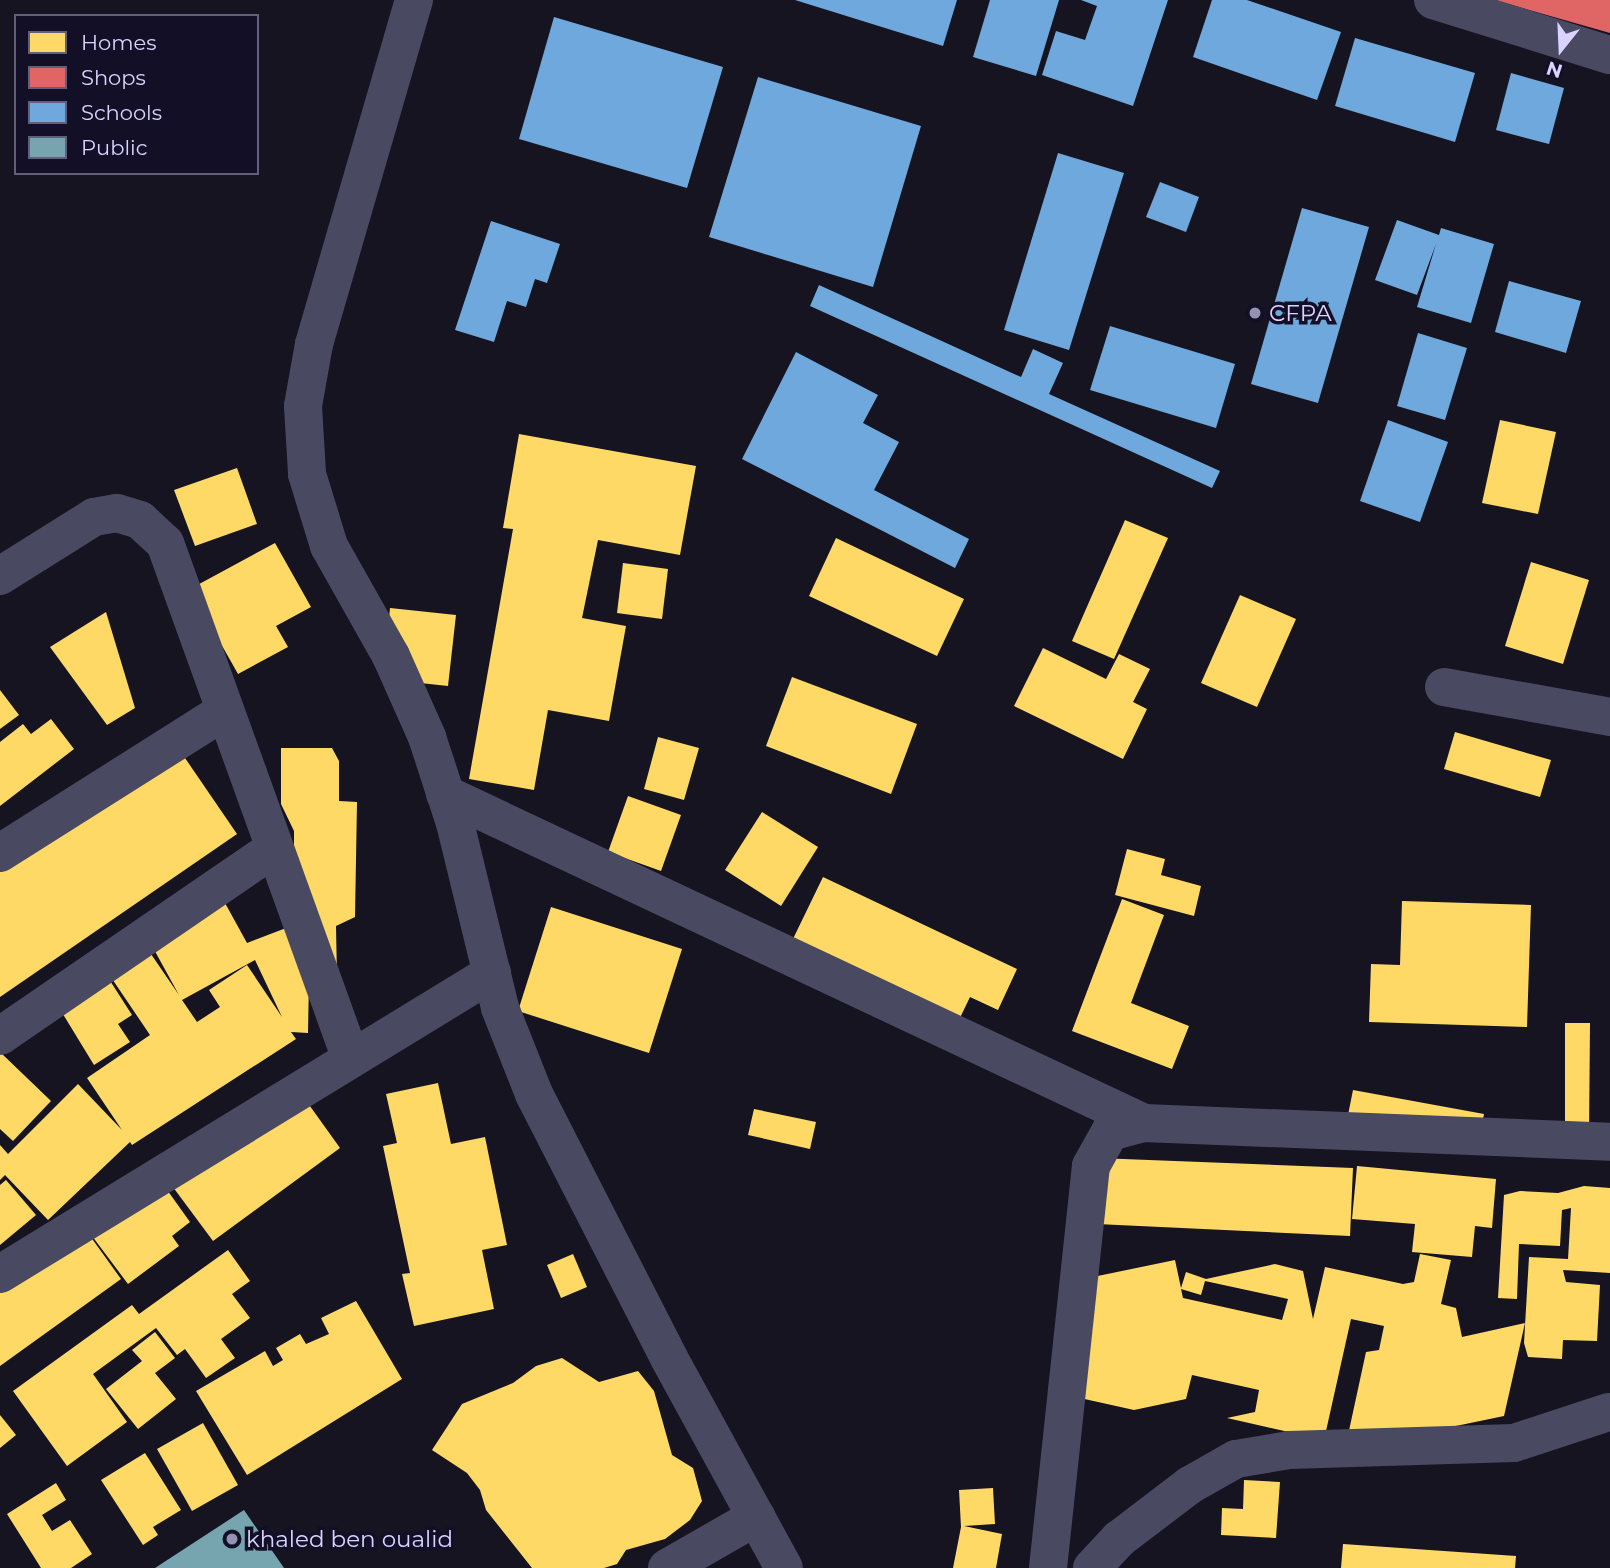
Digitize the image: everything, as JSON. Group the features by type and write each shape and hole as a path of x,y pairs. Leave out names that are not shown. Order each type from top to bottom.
{"street":[{"path":"414,0 314,344 303,406 307,474 329,547 391,656 427,737 445,794 500,1007 534,1094 784,1568"},
{"path":"1433,0 1610,55"},
{"path":"0,576 94,517 117,513 140,520 164,543 351,1059"},
{"path":"1444,687 1610,717"},
{"path":"0,853 225,711"},
{"path":"445,794 1144,1123"},
{"path":"0,1036 275,848"},
{"path":"0,1274 492,973"},
{"path":"1048,1568 1091,1167 1110,1132 1144,1123 1610,1142"},
{"path":"1092,1568 1119,1539 1190,1485 1236,1459 1289,1450 1514,1443 1610,1418"},
{"path":"667,1568 756,1517"}],"building: Homes":[{"path":"1500,420 1556,432 1538,514 1482,503"},
{"path":"519,434 696,466 680,555 598,540 582,618 626,626 609,721 548,710 534,790 469,779 513,529 503,528"},
{"path":"237,468 257,524 195,546 174,490"},
{"path":"1125,520 1168,538 1114,659 1072,641"},
{"path":"836,538 964,599 937,656 809,596"},
{"path":"275,543 311,607 276,626 288,647 238,674 190,589"},
{"path":"1531,562 1589,580 1563,664 1505,646"},
{"path":"623,563 668,569 662,619 617,613"},
{"path":"1240,595 1296,619 1257,707 1201,683"},
{"path":"390,608 456,615 448,686 383,679"},
{"path":"106,612 135,708 107,725 50,647"},
{"path":"1043,648 1106,679 1119,654 1150,669 1133,702 1147,709 1123,759 1014,706"},
{"path":"792,677 917,724 891,794 766,746"},
{"path":"0,690 19,715 0,729"},
{"path":"51,719 74,749 0,806 0,742 23,724 31,734"},
{"path":"1455,732 1551,760 1540,797 1444,769"},
{"path":"658,737 699,748 684,800 644,789"},
{"path":"172,739 237,834 0,997 0,859"},
{"path":"281,748 332,748 339,761 339,801 357,802 355,917 336,926 337,979 309,979 308,1033 291,1032 296,1039 132,1145 130,1142 48,1220 5,1175 0,1180 0,1145 8,1154 78,1084 122,1130 87,1078 150,1035 102,964 140,938 179,995 140,924 214,883 247,943 294,925 294,831 281,804","holes":["255,960 282,1017 247,965 209,990 220,1007 197,1022 182,1000"]},
{"path":"628,796 681,815 661,871 608,852"},
{"path":"762,812 818,847 781,906 725,870"},
{"path":"1127,849 1165,859 1161,875 1201,886 1194,916 1115,895"},
{"path":"823,877 1017,969 998,1010 970,997 958,1022 791,943"},
{"path":"1122,899 1164,915 1131,1003 1189,1026 1172,1069 1072,1031"},
{"path":"1402,901 1531,905 1527,1027 1369,1022 1371,964 1400,965"},
{"path":"551,907 682,949 649,1053 518,1011"},
{"path":"107,976 132,1015 118,1024 130,1042 94,1065 58,1006"},
{"path":"1565,1023 1590,1023 1589,1137 1565,1136"},
{"path":"0,1052 51,1101 13,1141 0,1129"},
{"path":"292,1081 340,1148 213,1241 164,1175"},
{"path":"438,1083 451,1144 485,1137 507,1245 482,1250 494,1309 414,1326 402,1274 410,1273 383,1146 397,1143 386,1094"},
{"path":"1353,1090 1484,1114 1479,1139 1348,1115"},
{"path":"754,1109 816,1122 810,1149 748,1135"},
{"path":"1097,1158 1353,1168 1350,1236 1097,1224"},
{"path":"1357,1166 1496,1179 1492,1228 1475,1226 1472,1257 1412,1252 1415,1224 1352,1219"},
{"path":"6,1180 36,1215 0,1245 0,1185"},
{"path":"160,1180 190,1222 172,1236 179,1246 128,1284 89,1232"},
{"path":"1584,1186 1610,1188 1610,1273 1563,1270 1566,1282 1600,1285 1597,1341 1563,1340 1562,1359 1528,1357 1524,1343 1529,1257 1568,1259 1571,1208 1562,1210 1560,1246 1519,1244 1517,1299 1498,1298 1504,1195 1520,1191 1558,1193"},
{"path":"80,1222 121,1279 0,1366 0,1280"},
{"path":"228,1250 250,1281 232,1294 250,1318 221,1339 235,1358 206,1378 185,1349 177,1355 156,1328 93,1374 127,1422 67,1466 13,1391 132,1305 139,1314"},
{"path":"573,1254 587,1287 561,1298 547,1265"},
{"path":"1420,1254 1451,1260 1441,1304 1456,1308 1462,1337 1525,1323 1504,1416 1345,1449 1366,1352 1379,1350 1384,1326 1351,1319 1324,1440 1227,1418 1255,1412 1259,1390 1192,1375 1186,1399 1134,1410 1062,1394 1088,1278 1175,1260 1181,1288 1186,1272 1206,1279 1275,1264 1303,1271 1313,1319 1325,1267 1403,1284 1414,1282","holes":["1205,1281 1288,1299 1282,1320 1183,1298 1181,1289 1201,1295"]},
{"path":"356,1301 402,1379 247,1475 196,1391 265,1351 273,1366 283,1360 276,1348 300,1334 306,1344 329,1334 321,1318"},
{"path":"155,1332 175,1358 155,1373 176,1399 138,1429 106,1389 142,1361 132,1350"},
{"path":"562,1358 599,1382 638,1371 654,1391 672,1455 693,1468 702,1501 690,1520 665,1539 626,1550 617,1564 604,1568 532,1568 486,1510 480,1490 467,1473 432,1450 462,1404 513,1383 536,1366"},
{"path":"0,1415 16,1435 0,1448"},
{"path":"203,1423 238,1485 192,1511 157,1449"},
{"path":"145,1453 181,1510 153,1527 158,1535 143,1545 101,1480"},
{"path":"1244,1480 1280,1482 1276,1538 1221,1535 1222,1508 1243,1509"},
{"path":"56,1483 66,1500 42,1515 52,1531 70,1520 92,1554 71,1568 41,1568 7,1514"},
{"path":"993,1488 995,1524 964,1526 1002,1534 996,1568 953,1568 961,1527 959,1490"},
{"path":"1343,1544 1516,1556 1515,1568 1341,1568"}],"building: Shops":[{"path":"1498,0 1610,0 1610,33 1498,1"}],"building: Schools":[{"path":"795,0 957,0 943,46"},
{"path":"990,0 1059,0 1036,76 973,57"},
{"path":"1081,0 1168,0 1133,106 1042,75 1056,31 1085,40 1097,6"},
{"path":"1212,0 1247,0 1341,32 1317,100 1193,57"},
{"path":"554,17 723,67 687,188 519,139"},
{"path":"1355,38 1475,73 1455,142 1335,106"},
{"path":"1511,73 1564,88 1549,144 1496,130"},
{"path":"758,77 921,126 873,287 709,237"},
{"path":"1058,153 1124,173 1069,350 1004,330"},
{"path":"1160,182 1199,197 1186,232 1146,217"},
{"path":"1302,208 1369,227 1318,403 1251,384"},
{"path":"1397,220 1439,235 1441,228 1494,244 1471,323 1417,307 1436,244 1417,295 1375,280"},
{"path":"491,221 560,244 547,283 535,279 526,307 507,301 494,342 455,330"},
{"path":"1509,281 1581,301 1566,353 1495,332"},
{"path":"819,285 1021,377 1033,349 1063,363 1049,394 1220,471 1212,488 810,306"},
{"path":"1110,326 1235,364 1216,428 1090,390"},
{"path":"1418,333 1467,348 1445,420 1397,406"},
{"path":"796,352 878,395 863,423 899,442 874,490 969,539 955,568 742,459"},
{"path":"1388,420 1448,442 1420,522 1360,501"}],"building: Public":[{"name":"khaled ben oualid","path":"244,1510 284,1568 155,1568"}],"place":[{"name":"CFPA","path":"1255,313"},
{"name":"khaled ben oualid","path":"232,1539"}]}
